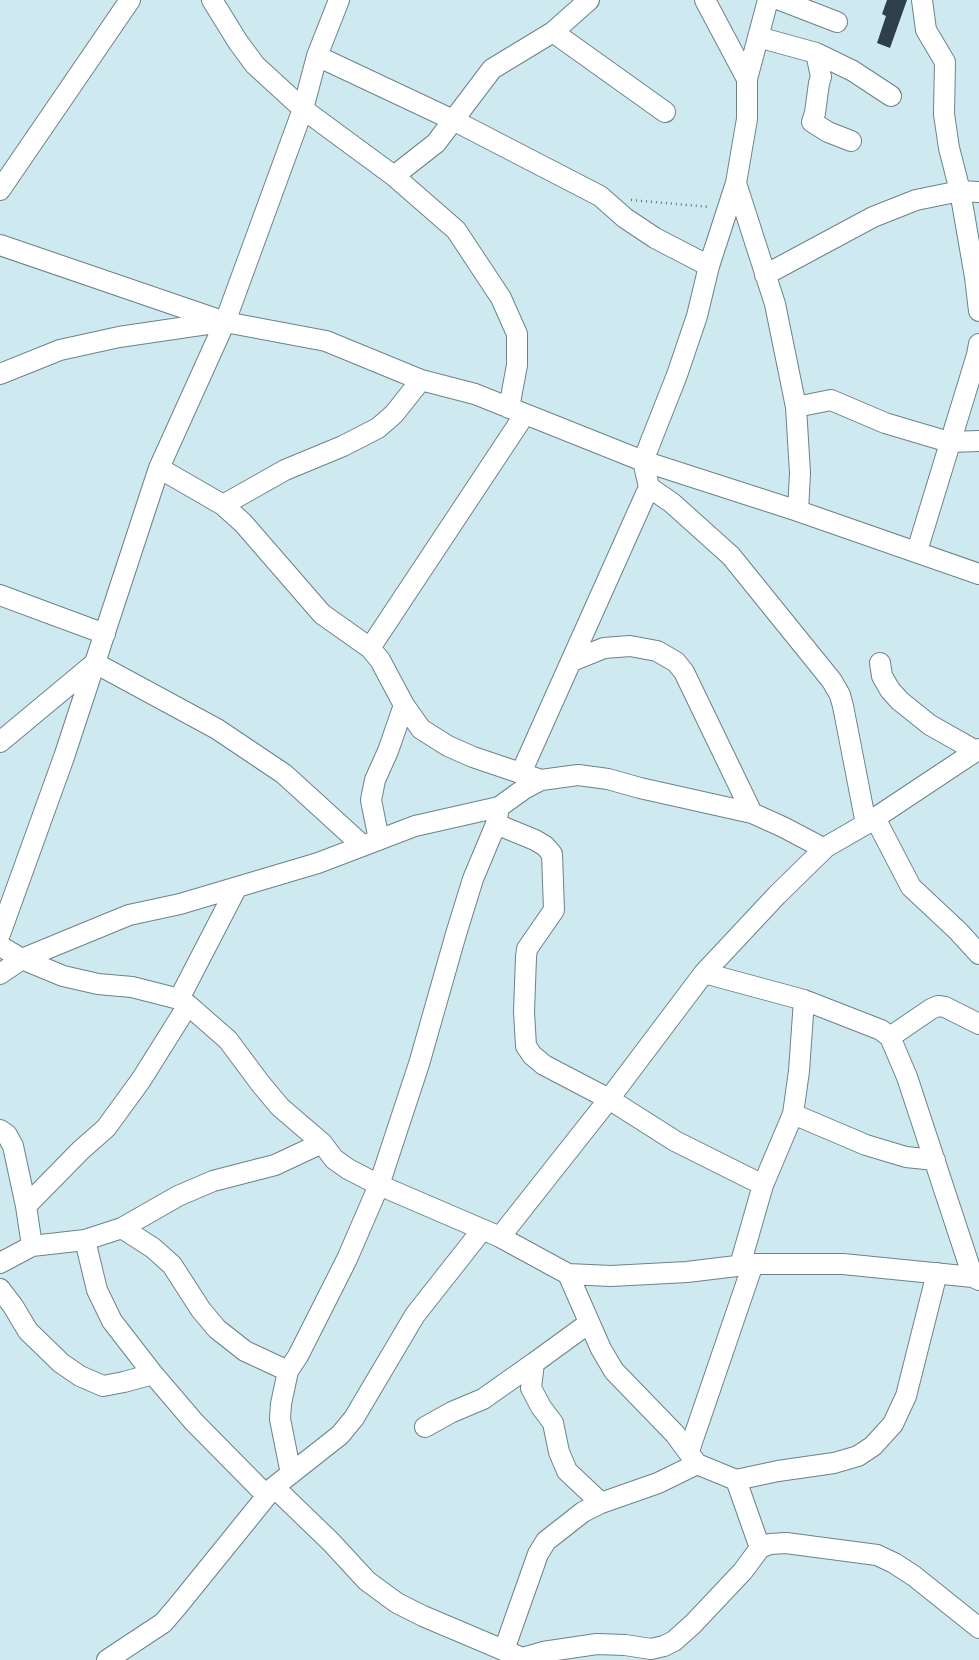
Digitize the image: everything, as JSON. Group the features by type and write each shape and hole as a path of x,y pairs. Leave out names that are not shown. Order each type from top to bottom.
{"street":[{"path":"0,190 130,0"},
{"path":"212,0 255,65 303,109 394,176 456,230 500,298 517,334 517,411 370,648"},
{"path":"0,934 64,757 159,468 225,322 303,109 318,56 339,0"},
{"path":"394,176 436,143 492,69 553,32 589,0"},
{"path":"705,0 747,79"},
{"path":"768,0 747,79 747,120 736,183 677,375 643,461 650,487 672,503 731,556 832,681 840,695 871,821 911,887 958,931 979,954"},
{"path":"780,0 837,22"},
{"path":"922,0 926,30 945,62 944,114 949,148 969,192 979,311"},
{"path":"553,32 665,112"},
{"path":"758,37 816,52 853,71 891,96"},
{"path":"816,52 821,77 812,122 828,132 851,141"},
{"path":"318,56 453,120 600,196 625,218 655,238 709,266"},
{"path":"736,183 775,304 796,408 800,473 798,511"},
{"path":"765,275 874,217 916,200 969,192"},
{"path":"0,245 225,322 326,342 421,380 475,394 643,461 798,511 979,574"},
{"path":"0,374 60,350 119,337 225,322"},
{"path":"917,552 979,344"},
{"path":"223,505 285,470 343,446 378,428 394,414 421,380"},
{"path":"796,408 831,400 885,423 949,442 979,441"},
{"path":"159,468 223,505 243,523 322,614 370,648 380,660 404,705 421,728 448,746 473,757 541,780"},
{"path":"521,773 650,487"},
{"path":"0,595 105,634"},
{"path":"572,660 604,648 630,646 656,651 676,662 684,672 752,813"},
{"path":"500,1237 609,1099 704,973 777,895 826,847 871,821 977,750 930,725 900,701 890,690 882,676 880,662"},
{"path":"0,742 95,663"},
{"path":"95,663 217,729 284,774 371,843"},
{"path":"371,843 371,800 375,780 388,751 404,705"},
{"path":"291,1474 280,1419 288,1371 298,1356 347,1259 379,1185 419,1064 473,879 498,815 524,789 541,780 578,775 608,779 752,813 820,847 826,847"},
{"path":"0,974 22,959 129,915 180,904 318,863 416,826 498,815 545,846 552,854 554,910 551,917 527,949 526,957 524,1012 526,1046 532,1055 544,1065 609,1099 675,1141 763,1185"},
{"path":"26,1206 106,1128 141,1080 184,1002 238,887"},
{"path":"0,946 22,959 63,976 98,984 132,988 184,1002 228,1040 280,1107 322,1143 334,1158 348,1169 379,1185 500,1237 568,1274 610,1276 687,1272 746,1264 843,1264 976,1279 907,1077 890,1036 881,1030 804,1000 704,973"},
{"path":"516,1656 538,1554 546,1541 583,1512 601,1503 658,1483 693,1457 724,1344 742,1300 746,1264 763,1185 793,1114 799,1071 804,1000"},
{"path":"890,1036 938,1006 945,1007 979,1024"},
{"path":"793,1114 866,1145 906,1157 935,1160"},
{"path":"0,1130 7,1135 13,1146 26,1206 32,1246"},
{"path":"0,1263 32,1246 86,1240 122,1228 178,1196 213,1181 276,1165 322,1143"},
{"path":"122,1228 153,1248 172,1266 216,1329 245,1351 288,1371"},
{"path":"107,1660 163,1622 270,1492 340,1435 354,1418 415,1315 482,1230"},
{"path":"86,1240 97,1290 112,1321 153,1374 194,1422 270,1492 331,1542 367,1581 397,1603 423,1616 516,1656 560,1655 597,1644 651,1649 666,1653 674,1641 700,1617 743,1571 760,1548 770,1544 786,1543 877,1555 914,1576 979,1628"},
{"path":"568,1274 601,1350 614,1370 676,1434 693,1457 736,1480 778,1471 834,1463 858,1456 873,1446 893,1424 906,1396 937,1274"},
{"path":"0,1289 28,1331 61,1363 80,1376 103,1386 153,1374"},
{"path":"425,1427 452,1412 483,1399 589,1323"},
{"path":"534,1363 531,1388 553,1424 562,1462 567,1471 601,1503"},
{"path":"736,1480 760,1548"}],"path":[{"path":"629,199 728,208"}],"building":[{"path":"887,0 907,0 890,48 877,43 886,16 882,14"}]}
